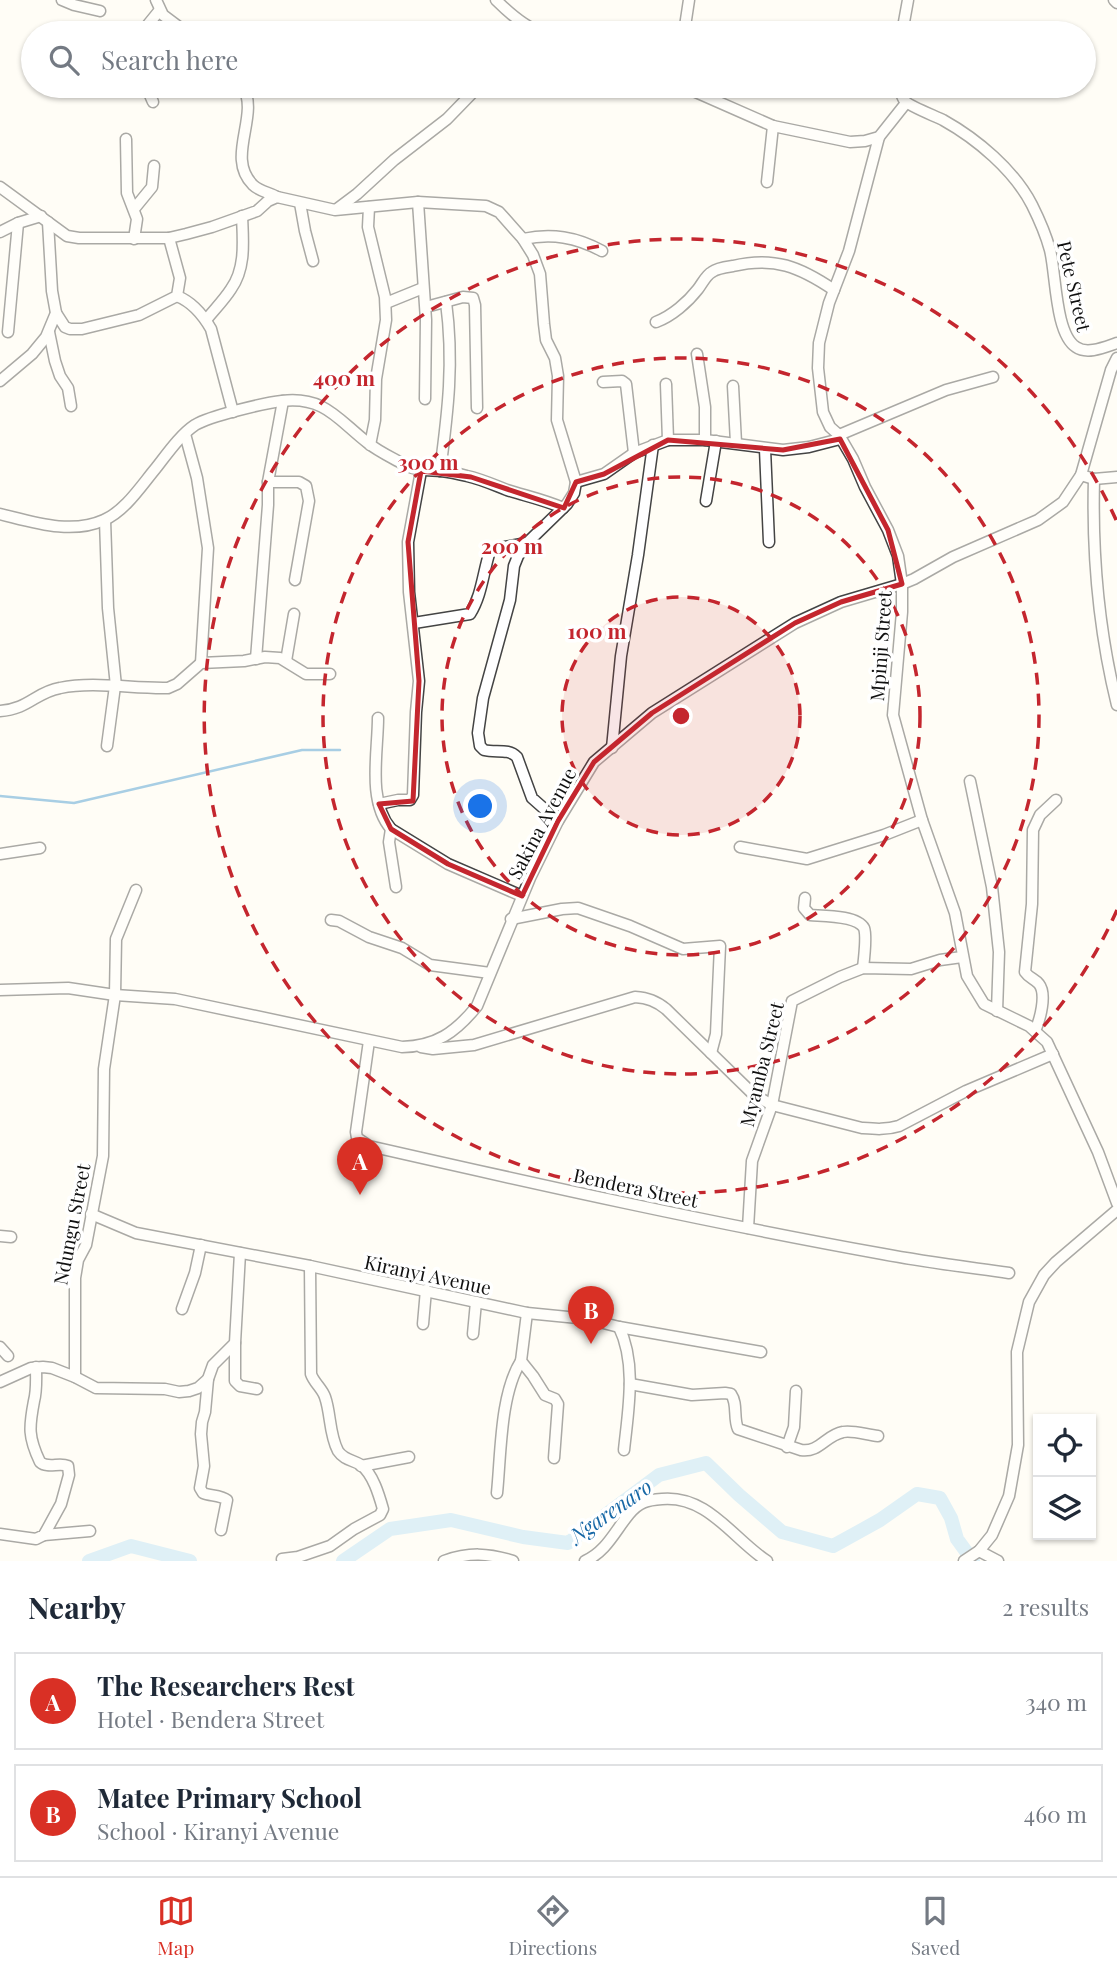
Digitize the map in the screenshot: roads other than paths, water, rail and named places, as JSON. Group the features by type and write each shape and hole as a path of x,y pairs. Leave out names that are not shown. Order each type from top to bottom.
{"street":[{"path":"62,0 100,10"},
{"path":"156,0 159,11 172,21"},
{"path":"496,0 522,21"},
{"path":"685,21 688,0"},
{"path":"904,21 908,0"},
{"path":"151,21 159,11"},
{"path":"151,98 153,102"},
{"path":"248,98 242,150 245,172 253,186 277,197 335,210 418,202 486,206 499,212 523,239 533,256 540,274 546,340 555,358 558,376 557,420 576,482 574,493 552,520 527,543 514,566 510,600 483,698 478,740 484,750 504,751 517,757 532,798 558,821"},
{"path":"335,210 447,119 467,98"},
{"path":"709,98 773,126 850,142 879,137 906,103 904,98"},
{"name":"Pete Street","path":"906,103 946,122 989,153 1010,174 1031,202 1051,252 1061,320 1070,343 1077,349 1086,351 1117,343"},
{"path":"767,182 773,126"},
{"name":"Mpinji Street","path":"879,137 849,251 823,322 818,368 823,412 830,427 853,459 898,556 902,612 893,715 922,820 955,914 967,976 984,1004 1035,1031 1047,1042 1117,1203"},
{"path":"126,138 127,193 137,219 134,239"},
{"path":"134,209 152,187 154,166"},
{"path":"0,187 67,236 79,238 169,238 257,211 277,197"},
{"path":"418,202 426,307 425,399"},
{"path":"300,203 313,261"},
{"path":"369,207 368,228 386,303 385,331 376,379 375,420 370,445"},
{"path":"206,320 233,287 240,270 243,253 242,216"},
{"path":"0,232 18,223 44,219"},
{"path":"0,381 32,354 49,331 55,313 44,219"},
{"path":"8,332 18,223"},
{"path":"523,239 538,236 578,239 602,251"},
{"path":"169,238 180,278 177,296"},
{"path":"656,322 681,306 712,272 747,262 776,262 792,266 834,289"},
{"path":"386,303 423,288"},
{"path":"55,313 65,327 82,329 139,315 177,296"},
{"path":"177,296 191,303 211,329 233,412"},
{"path":"426,307 463,297 473,298 477,408"},
{"path":"440,471 450,395 451,340 446,302"},
{"path":"49,331 55,361 68,388 71,406"},
{"path":"697,354 711,440 706,501"},
{"name":"Sakina Avenue","path":"420,1047 452,1032 477,1006 522,896 558,821 594,762 652,713 795,623 841,602 902,584 953,557 1038,520 1063,502 1081,475 1111,370 1117,358"},
{"path":"576,482 604,474 635,453 668,440 711,440 783,450 809,447 839,437 935,394 993,377"},
{"path":"603,382 622,381 626,384 635,453"},
{"path":"666,384 668,440"},
{"path":"733,386 736,443"},
{"path":"0,514 41,524 70,527 87,526 105,520 123,506 197,425 233,412 283,401 320,404 370,445 409,467 471,477 562,508"},
{"path":"256,659 268,482 283,401"},
{"path":"186,434 197,478 208,548 201,663"},
{"path":"612,748 621,656 653,445"},
{"path":"765,449 769,542"},
{"path":"379,804 410,800 413,795 419,681 409,592 408,542 421,471"},
{"path":"1081,475 1094,479 1117,477"},
{"path":"1094,479 1094,533 1100,605 1105,650 1117,705"},
{"path":"268,482 299,482 306,486 309,493 295,580"},
{"path":"105,520 108,608 116,686 107,746"},
{"path":"414,623 470,614 490,551 527,543"},
{"path":"286,661 294,614"},
{"path":"0,711 23,706 56,688 171,687 201,663 273,657 286,661 306,674 330,674"},
{"path":"378,718 375,767 379,804 386,823 391,829 449,864 522,896"},
{"path":"970,781 987,858 994,906 999,952 997,1011"},
{"path":"1035,1031 1042,1011 1041,991 1038,982 1025,972 1032,904 1033,830 1040,815 1056,800"},
{"path":"740,847 807,859 922,820"},
{"path":"391,829 389,842 396,887"},
{"path":"0,854 40,848"},
{"name":"Ndungu Street","path":"75,1377 75,1278 78,1260 86,1245 103,1156 104,1069 115,995 116,939 136,890"},
{"path":"805,898 804,908 810,915 846,918 861,924 865,935 863,968"},
{"path":"511,919 578,908 630,926 683,949 720,946 716,1034 711,1053"},
{"path":"331,920 339,920 369,937 402,948 430,965 490,973"},
{"name":"Myamba Street","path":"748,1228 752,1161 772,1105 792,1001 863,968 911,969 940,960 962,957"},
{"path":"0,990 68,988 115,995 175,999 369,1041 433,1049 474,1045 635,998 646,998 656,1002 753,1094 772,1105 862,1128 889,1129 899,1126 966,1091 1053,1054"},
{"name":"Bendera Street","path":"369,1041 356,1132 362,1143 559,1189 748,1228 886,1255 1009,1273"},
{"path":"964,1561 979,1551 997,1526 1009,1496 1018,1445 1017,1352 1029,1302 1044,1275 1056,1262 1114,1212"},
{"name":"Kiranyi Avenue","path":"91,1214 136,1233 310,1266 527,1313 588,1320 761,1352"},
{"path":"0,1236 11,1237"},
{"path":"182,1308 195,1273 201,1245"},
{"path":"240,1253 234,1343 235,1381 240,1386 257,1390"},
{"path":"282,1559 298,1557 330,1546 380,1515 383,1509 367,1472 362,1466 346,1459 337,1448 329,1420 327,1400 310,1374 310,1266"},
{"path":"423,1324 426,1290"},
{"path":"473,1334 476,1302"},
{"path":"498,1493 506,1404 511,1378 520,1361 527,1313"},
{"path":"619,1327 626,1345 630,1384 624,1450"},
{"path":"221,1530 228,1500 202,1493 200,1488 204,1466 201,1434 208,1379 213,1365 234,1343"},
{"path":"0,1347 8,1356"},
{"path":"520,1361 545,1395 555,1399 558,1404 554,1458"},
{"path":"36,1367 30,1433 40,1462 49,1465 65,1464 68,1466 69,1475 58,1511 44,1535"},
{"path":"0,1382 36,1367 52,1368 96,1388 165,1389 179,1392 198,1388 208,1379"},
{"path":"630,1384 692,1395 732,1394 735,1399 735,1422 738,1429 787,1447 809,1451 841,1432 878,1436"},
{"path":"787,1447 794,1427 796,1391"},
{"path":"362,1466 409,1457"},
{"path":"590,1560 640,1503 670,1498 687,1501 717,1517 749,1548 767,1561"},
{"path":"0,1534 36,1539 44,1535 90,1531"},
{"path":"979,1551 998,1561"},
{"path":"444,1561 481,1553 513,1561"}],"waterway":[{"path":"0,796 74,803 302,750 340,750"},
{"name":"Ngarenaro","path":"343,1561 390,1529 451,1520 523,1537 568,1543 659,1475 706,1463 782,1532 833,1546 880,1520 917,1494 940,1498 951,1518 957,1539 973,1561"},
{"name":"Ngarenaro","path":"89,1561 131,1546 190,1561"}],"place":[{"name":"The Researchers Rest","path":"360,1195"},
{"name":"Matee Primary School","path":"591,1344"}]}
